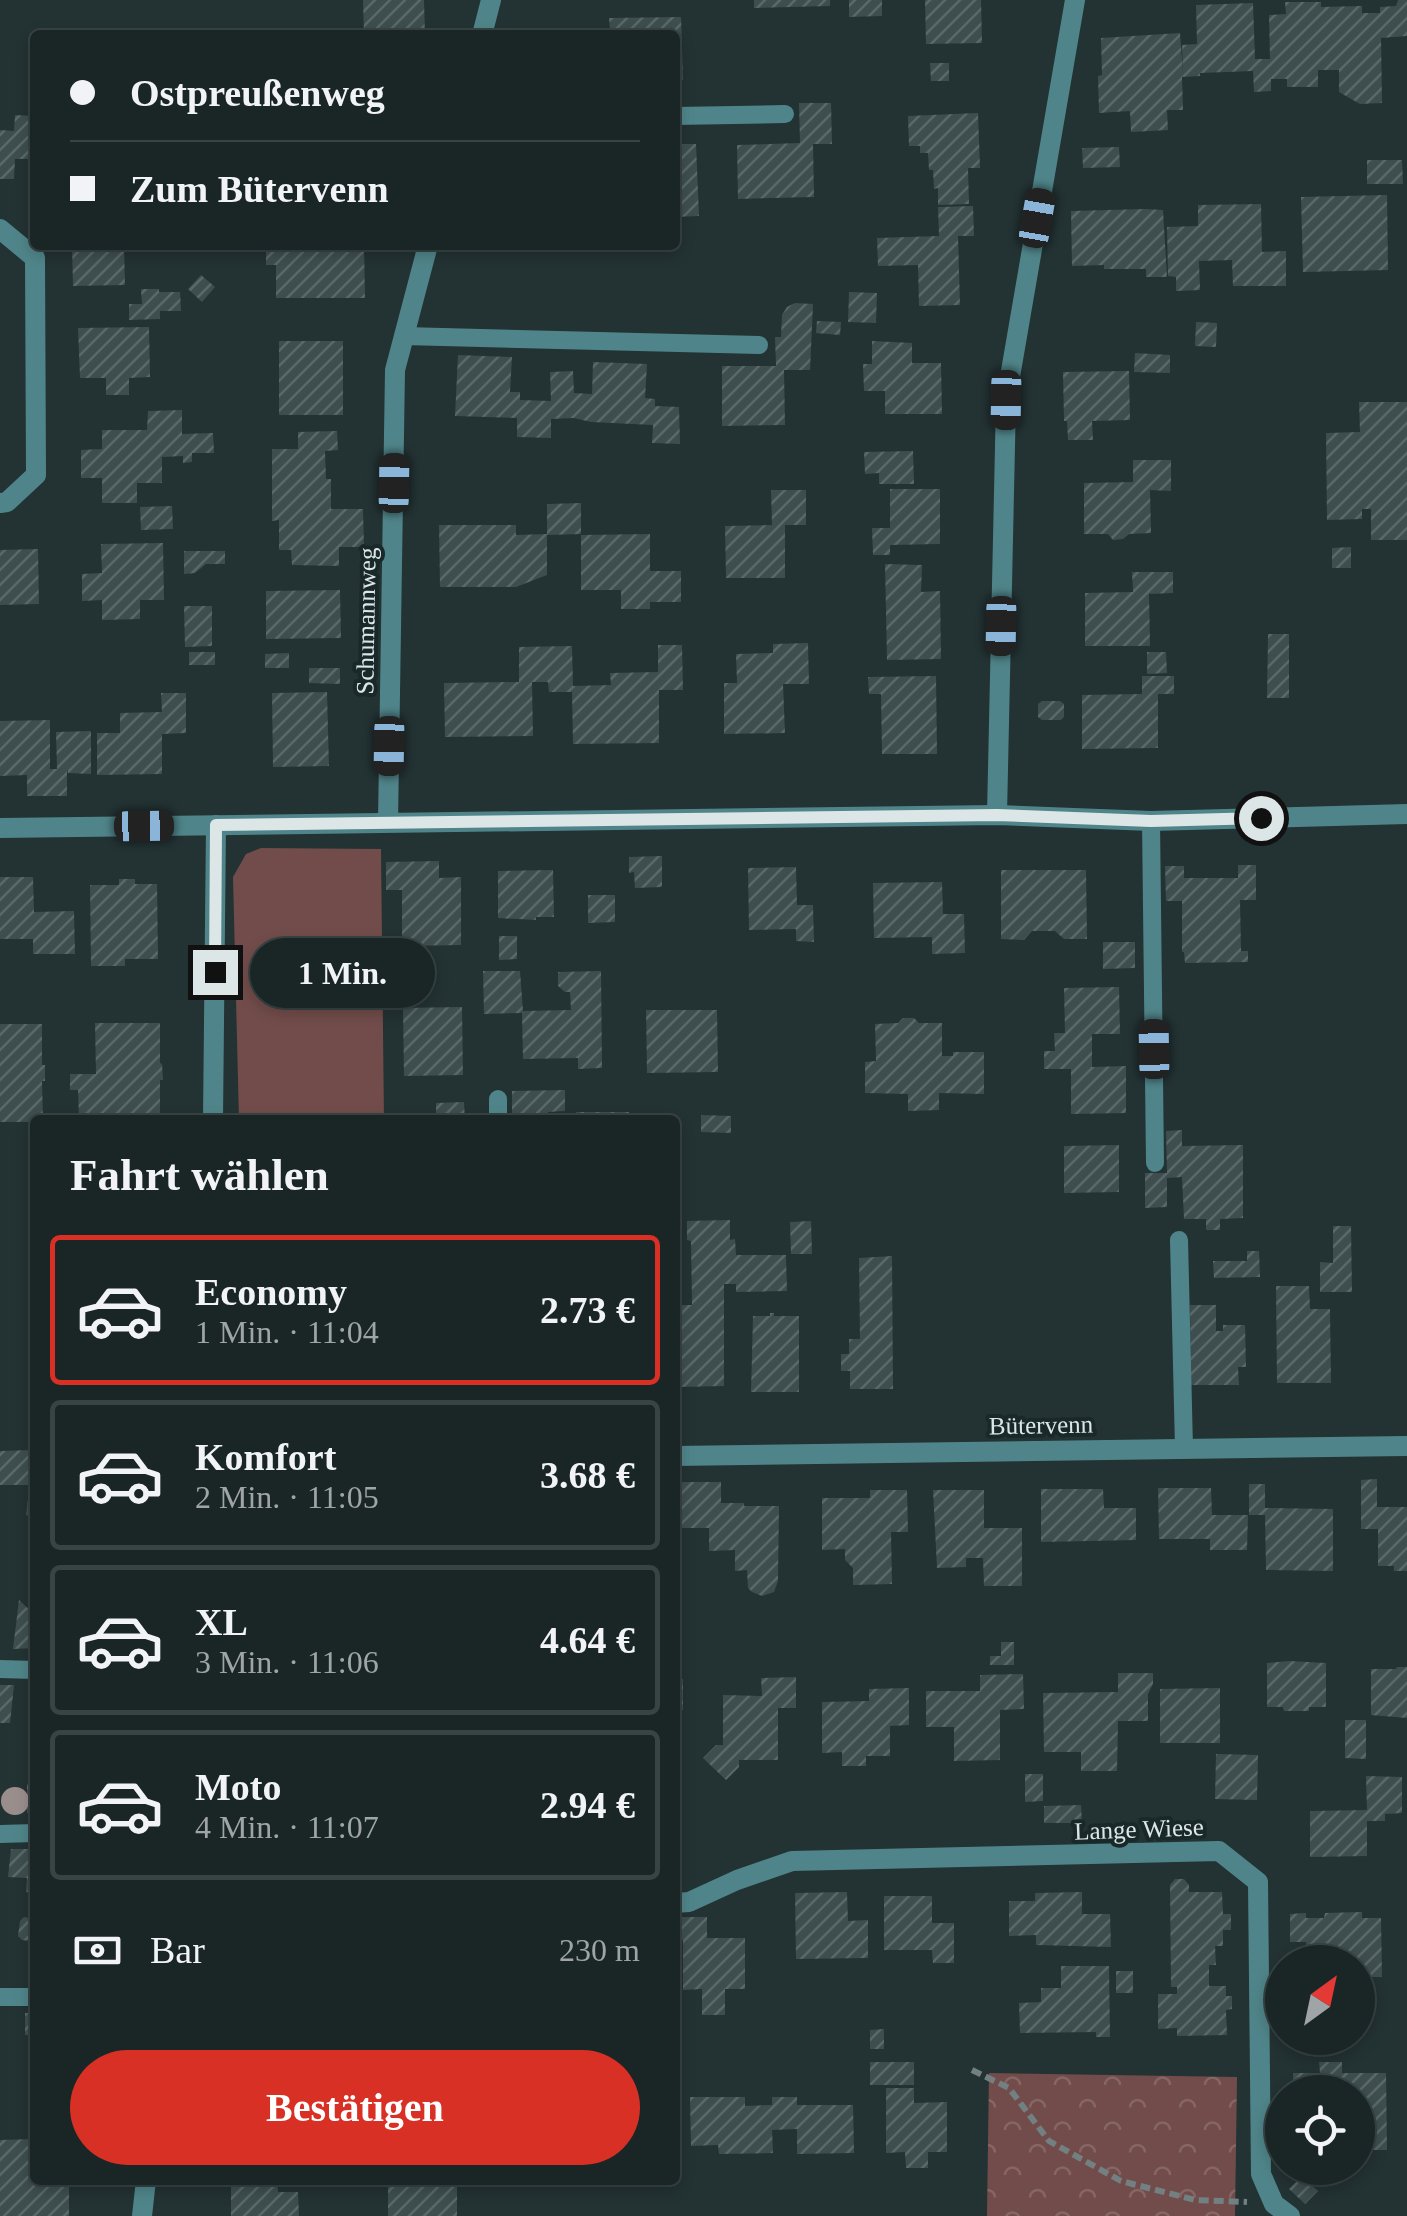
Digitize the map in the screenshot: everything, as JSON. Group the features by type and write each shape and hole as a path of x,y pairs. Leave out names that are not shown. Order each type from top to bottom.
{"street":[{"path":"483,30 491,0"},
{"path":"997,815 1006,400 1075,0"},
{"path":"0,229 34,258 36,475 6,502 0,502"},
{"name":"Schumannweg","path":"388,822 395,370 427,250"},
{"path":"0,828 997,815 1151,821 1407,814"},
{"path":"213,1115 216,825"},
{"name":"Bütervenn","path":"680,1456 1407,1446"},
{"name":"Lange Wiese","path":"680,1902 689,1902 792,1861 1219,1852 1258,1882 1261,2174 1282,2210"},
{"path":"142,2216 145,2185"}],"lane":[{"path":"680,116 784,114"},
{"path":"404,336 758,345"},
{"path":"1151,821 1155,1163"},
{"path":"498,1099 498,1115"},
{"path":"1179,1240 1184,1448"},
{"path":"0,1669 30,1670"},
{"path":"0,1834 30,1833"},
{"path":"0,1998 30,1997"}],"path":[{"path":"972,2070 1009,2088 1048,2142 1121,2180 1195,2200 1282,2210"}],"green space":[{"path":"261,848 381,849 384,1115 239,1115 233,877 246,854"},
{"path":"989,2073 1237,2077 1235,2216 987,2216"}],"building":[{"path":"363,0 424,0 425,30 364,30"},
{"path":"754,0 830,0 830,6 754,8"},
{"path":"849,0 882,0 882,16 849,17"},
{"path":"925,0 981,0 982,43 926,44"},
{"path":"1398,0 1407,0 1407,36 1381,38 1382,103 1360,104 1339,92 1339,70 1318,70 1318,87 1287,87 1287,79 1271,79 1271,91 1254,92 1253,71 1182,77 1183,110 1167,110 1168,130 1131,132 1130,111 1099,113 1101,38 1180,33 1183,73 1182,45 1197,44 1196,5 1253,3 1255,59 1270,59 1269,15 1286,14 1285,2 1321,2 1321,7 1362,6 1362,13 1380,13 1380,7 1396,6"},
{"path":"681,17 683,80 680,30 610,30 609,18"},
{"path":"930,63 949,63 949,81 931,81"},
{"path":"799,103 831,103 832,144 813,144 814,197 738,199 737,145 800,143"},
{"path":"978,113 980,168 968,168 969,204 938,205 938,188 934,189 928,153 920,153 920,146 909,146 908,116"},
{"path":"15,115 30,116 30,159 15,159 14,179 0,179 0,130 14,131"},
{"path":"680,144 696,144 699,216 680,217"},
{"path":"1119,147 1120,167 1083,168 1082,148"},
{"path":"1367,160 1402,160 1403,184 1367,184"},
{"path":"1387,195 1388,270 1303,272 1301,197"},
{"path":"1261,204 1262,252 1286,251 1286,286 1233,286 1232,260 1199,261 1200,290 1176,291 1176,277 1168,276 1167,227 1198,226 1198,205"},
{"path":"973,206 974,236 958,236 960,305 919,306 918,265 878,266 877,238 939,236 938,207"},
{"path":"1163,210 1167,277 1146,277 1146,269 1072,266 1071,211"},
{"path":"72,250 124,250 125,285 73,286"},
{"path":"364,250 365,298 276,298 276,265 266,265 266,251"},
{"path":"201,275 215,287 202,302 188,289"},
{"path":"141,289 180,292 181,311 160,311 160,319 129,320 129,304 142,304"},
{"path":"849,292 877,293 876,323 848,322"},
{"path":"795,303 813,304 810,370 784,370 785,425 722,426 722,366 776,366 775,337 781,337 782,315"},
{"path":"817,321 841,322 840,335 816,333"},
{"path":"1196,322 1217,323 1216,347 1195,346"},
{"path":"149,327 150,377 129,378 129,395 106,395 106,378 80,378 78,328"},
{"path":"279,341 343,341 343,415 279,415"},
{"path":"872,341 912,343 912,363 941,363 942,414 885,414 885,391 864,391 863,364 872,364"},
{"path":"1135,353 1170,355 1170,373 1134,372"},
{"path":"458,355 512,357 510,392 520,392 520,400 551,401 550,372 573,371 574,393 592,394 593,362 647,364 645,398 655,399 655,406 679,407 680,444 652,443 653,425 551,419 551,438 517,437 517,418 455,416"},
{"path":"1129,371 1130,420 1092,421 1093,440 1068,440 1063,372"},
{"path":"1359,402 1407,402 1407,540 1371,540 1371,509 1362,509 1362,519 1327,520 1326,433 1360,432"},
{"path":"182,410 182,434 213,433 214,453 192,453 192,462 183,463 183,456 162,457 162,483 137,483 137,503 102,503 102,478 81,478 81,450 102,449 102,430 147,430 148,411"},
{"path":"337,431 338,450 325,451 326,479 331,479 331,509 363,509 364,547 339,547 339,566 292,565 291,550 279,550 279,520 272,521 272,449 298,449 298,432"},
{"path":"913,451 914,484 879,484 879,473 865,474 864,452"},
{"path":"1133,460 1171,460 1171,491 1150,490 1151,533 1129,534 1113,540 1108,534 1084,534 1084,483 1133,482"},
{"path":"890,489 940,489 940,544 890,545 890,555 873,555 872,528 890,528"},
{"path":"771,490 806,490 806,525 785,525 785,578 726,578 725,526 772,525"},
{"path":"581,503 581,534 547,535 547,504"},
{"path":"172,506 173,529 141,530 140,507"},
{"path":"439,525 516,525 516,535 547,534 547,575 516,587 440,587"},
{"path":"650,534 650,571 681,571 681,602 650,602 650,609 621,609 621,590 581,590 581,535"},
{"path":"163,543 164,600 140,600 140,619 102,620 102,600 82,601 82,574 102,573 101,544"},
{"path":"1351,547 1351,568 1332,568 1332,548"},
{"path":"38,549 39,604 0,605 0,550"},
{"path":"184,551 225,551 225,564 206,564 195,573 184,574"},
{"path":"885,564 922,565 921,592 940,591 941,659 887,660"},
{"path":"1132,572 1173,572 1173,593 1149,594 1150,646 1085,646 1085,593 1133,592"},
{"path":"340,590 341,638 266,639 266,591"},
{"path":"184,606 212,606 212,646 185,647"},
{"path":"1268,634 1289,634 1289,698 1267,698"},
{"path":"808,643 809,684 783,684 785,733 724,734 724,683 737,683 736,654 773,653 773,644"},
{"path":"658,645 682,645 683,690 659,690 659,743 573,744 572,692 549,692 548,682 532,682 533,736 445,737 444,683 519,682 519,647 572,646 573,686 611,685 610,673 658,672"},
{"path":"189,652 215,652 215,665 189,665"},
{"path":"1147,652 1166,652 1167,673 1147,674"},
{"path":"289,653 289,668 265,668 265,654"},
{"path":"309,668 340,668 340,684 309,683"},
{"path":"936,676 937,754 882,754 881,694 869,694 868,677"},
{"path":"1142,676 1174,676 1174,694 1158,694 1158,748 1082,749 1082,695 1142,694"},
{"path":"327,692 329,766 273,767 272,693"},
{"path":"161,693 186,693 186,733 162,734 162,774 97,775 97,733 120,733 120,713 162,712"},
{"path":"1060,701 1064,704 1064,717 1042,720 1038,717 1038,704"},
{"path":"50,720 50,769 57,769 56,732 91,731 91,774 68,773 67,769 67,796 27,796 27,775 0,776 0,721"},
{"path":"662,856 662,887 635,888 634,872 629,873 629,857"},
{"path":"439,861 439,878 461,877 461,945 402,946 402,890 386,890 386,862"},
{"path":"1238,865 1256,865 1256,900 1240,900 1241,951 1248,951 1248,962 1185,963 1182,901 1166,901 1165,866 1184,866 1184,878 1238,878"},
{"path":"796,867 797,905 813,905 814,942 796,941 796,929 749,930 748,868"},
{"path":"553,870 554,917 498,918 498,871"},
{"path":"1001,870 1086,870 1087,939 1064,939 1055,931 1032,931 1024,940 1001,939"},
{"path":"0,877 33,877 34,912 74,911 75,954 33,954 33,939 0,939"},
{"path":"119,879 157,884 158,959 125,959 125,966 91,966 90,885 119,885"},
{"path":"942,882 943,914 964,914 965,953 932,954 932,937 874,938 873,883"},
{"path":"588,895 615,895 615,922 588,923"},
{"path":"499,936 517,936 517,959 499,960"},
{"path":"1103,942 1135,942 1135,968 1103,969"},
{"path":"483,971 520,971 523,1011 571,1010 570,992 558,986 558,972 601,971 602,1068 578,1069 578,1058 523,1059 522,1013 484,1014"},
{"path":"1119,987 1120,1034 1092,1034 1092,1067 1126,1066 1126,1113 1071,1114 1071,1069 1044,1069 1044,1051 1055,1051 1054,1033 1065,1033 1064,988"},
{"path":"462,1007 463,1075 404,1076 403,1008"},
{"path":"646,1010 717,1010 718,1072 647,1073"},
{"path":"903,1018 942,1023 942,1056 984,1052 984,1094 939,1093 939,1110 908,1111 908,1094 865,1093 865,1062 876,1061 875,1024 898,1023"},
{"path":"95,1023 160,1023 160,1115 79,1115 78,1090 70,1090 70,1074 96,1074"},
{"path":"0,1024 42,1024 43,1115 30,1115 30,1122 0,1122"},
{"path":"565,1090 565,1111 512,1115 512,1091"},
{"path":"464,1102 465,1115 436,1115 436,1103"},
{"path":"576,1112 629,1112 629,1115"},
{"path":"701,1115 731,1116 731,1133 701,1132"},
{"path":"1182,1130 1182,1146 1243,1145 1243,1218 1220,1219 1220,1230 1206,1230 1206,1219 1184,1219 1182,1177 1167,1178 1167,1207 1145,1208 1145,1173 1167,1173 1166,1131"},
{"path":"1119,1145 1119,1192 1064,1193 1064,1146"},
{"path":"730,1220 730,1240 735,1239 736,1255 786,1255 787,1291 736,1292 736,1284 724,1284 724,1386 680,1387 680,1305 692,1305 687,1221"},
{"path":"811,1221 812,1254 791,1254 790,1222"},
{"path":"1333,1226 1351,1226 1352,1292 1320,1292 1320,1262 1333,1263"},
{"path":"1247,1251 1259,1251 1260,1277 1214,1278 1213,1261 1247,1261"},
{"path":"892,1256 893,1389 850,1389 850,1371 841,1371 841,1354 849,1354 849,1339 860,1339 859,1258"},
{"path":"1276,1286 1309,1286 1310,1309 1330,1309 1331,1383 1277,1383"},
{"path":"1190,1305 1216,1305 1216,1331 1223,1331 1223,1325 1245,1325 1246,1367 1238,1367 1239,1385 1191,1385"},
{"path":"753,1316 799,1316 799,1392 751,1392"},
{"path":"30,1450 30,1485 0,1485 0,1451"},
{"path":"1377,1479 1377,1507 1407,1507 1407,1571 1378,1566 1378,1529 1361,1529 1361,1480"},
{"path":"682,1482 721,1482 721,1503 779,1506 778,1581 774,1592 762,1596 748,1588 747,1570 735,1571 735,1550 709,1551 709,1528 682,1528 680,1532"},
{"path":"1249,1484 1265,1484 1265,1508 1333,1509 1333,1571 1266,1570 1265,1515 1249,1515"},
{"path":"1158,1488 1211,1488 1212,1515 1248,1515 1247,1550 1210,1550 1210,1539 1159,1539"},
{"path":"1041,1489 1103,1489 1104,1508 1136,1508 1136,1540 1041,1542"},
{"path":"870,1490 907,1490 908,1532 891,1532 892,1584 853,1585 853,1568 845,1560 845,1549 822,1550 822,1498 870,1498"},
{"path":"933,1490 984,1490 984,1528 1022,1528 1022,1586 984,1586 983,1558 966,1558 966,1567 937,1568"},
{"path":"19,1600 30,1610 30,1648 13,1649"},
{"path":"1001,1642 1014,1642 1014,1665 990,1665 990,1656 1001,1656"},
{"path":"1267,1663 1326,1663 1326,1707 1284,1711 1283,1707 1267,1707"},
{"path":"1407,1667 1407,1718 1371,1715 1371,1669"},
{"path":"1118,1673 1153,1673 1153,1684 1148,1694 1148,1721 1118,1721 1117,1771 1081,1771 1081,1752 1044,1752 1043,1693 1118,1692"},
{"path":"1023,1674 1024,1709 1000,1710 1000,1760 954,1761 954,1727 926,1727 926,1691 980,1691 980,1675"},
{"path":"796,1677 796,1708 778,1708 778,1760 739,1760 739,1767 726,1780 703,1758 716,1745 723,1745 723,1695 762,1696 761,1678"},
{"path":"680,1679 683,1679 680,1710"},
{"path":"0,1685 14,1685 10,1723 0,1723"},
{"path":"909,1688 909,1725 890,1726 890,1756 866,1756 866,1766 842,1766 842,1752 822,1753 822,1702 869,1701 869,1689"},
{"path":"1220,1688 1220,1743 1160,1743 1160,1689"},
{"path":"1345,1720 1366,1720 1366,1759 1345,1758"},
{"path":"1216,1754 1258,1755 1257,1800 1215,1799"},
{"path":"1025,1774 1043,1774 1043,1801 1025,1802"},
{"path":"1366,1776 1402,1777 1402,1813 1385,1814 1385,1821 1367,1821 1367,1856 1310,1857 1310,1811 1367,1810"},
{"path":"27,1784 30,1784 30,1813"},
{"path":"1081,1805 1082,1823 1044,1823 1044,1806"},
{"path":"11,1849 30,1849 30,1892 26,1892 27,1878 8,1877"},
{"path":"1175,1879 1184,1879 1189,1892 1222,1892 1223,1914 1231,1914 1231,1930 1223,1930 1223,1946 1215,1946 1216,1965 1209,1965 1209,1986 1226,1986 1226,1996 1232,1996 1232,2009 1226,2010 1227,2035 1177,2036 1177,2028 1158,2029 1158,1994 1177,1994 1177,1987 1171,1987 1170,1885"},
{"path":"847,1892 848,1921 868,1920 868,1958 796,1959 795,1893"},
{"path":"1082,1892 1082,1914 1110,1914 1111,1947 1036,1945 1036,1935 1009,1936 1009,1901 1035,1901 1035,1893"},
{"path":"884,1896 932,1896 932,1923 954,1923 954,1963 933,1963 932,1950 884,1950"},
{"path":"1362,1912 1362,1918 1381,1918 1382,1977 1375,1977 1375,1945 1290,1942 1290,1914 1324,1918 1325,1913"},
{"path":"680,1917 707,1917 707,1938 745,1938 745,1989 725,1989 725,2015 702,2015 702,1989 683,1990"},
{"path":"30,1918 30,1941 18,1936 20,1921"},
{"path":"1061,1966 1109,1966 1110,2037 1096,2037 1096,2032 1020,2033 1019,2003 1041,2002 1041,1988 1061,1988"},
{"path":"1116,1971 1133,1971 1133,1993 1116,1993"},
{"path":"25,2013 30,2013 30,2035 25,2035"},
{"path":"884,2029 884,2049 870,2049 870,2030"},
{"path":"870,2062 914,2062 914,2085 870,2085"},
{"path":"1319,2062 1342,2062 1342,2073 1386,2073 1387,2150 1375,2150 1375,2075 1293,2075 1320,2073"},
{"path":"886,2088 914,2088 914,2103 947,2102 947,2152 928,2152 928,2168 906,2168 905,2152 886,2153"},
{"path":"690,2097 745,2097 745,2106 772,2105 772,2097 797,2097 797,2105 853,2105 854,2153 797,2154 797,2129 772,2130 773,2153 719,2154 718,2145 691,2146"},
{"path":"30,2139 30,2185 69,2185 69,2216 0,2216 0,2140"},
{"path":"231,2185 277,2185 278,2192 298,2192 299,2216 231,2216"},
{"path":"388,2185 457,2185 457,2216 388,2216"},
{"path":"1293,2185 1312,2185 1318,2191 1305,2204 1289,2189"}],"route":[{"path":"215,972 216,825 997,815 1151,821 1261,818"}]}
